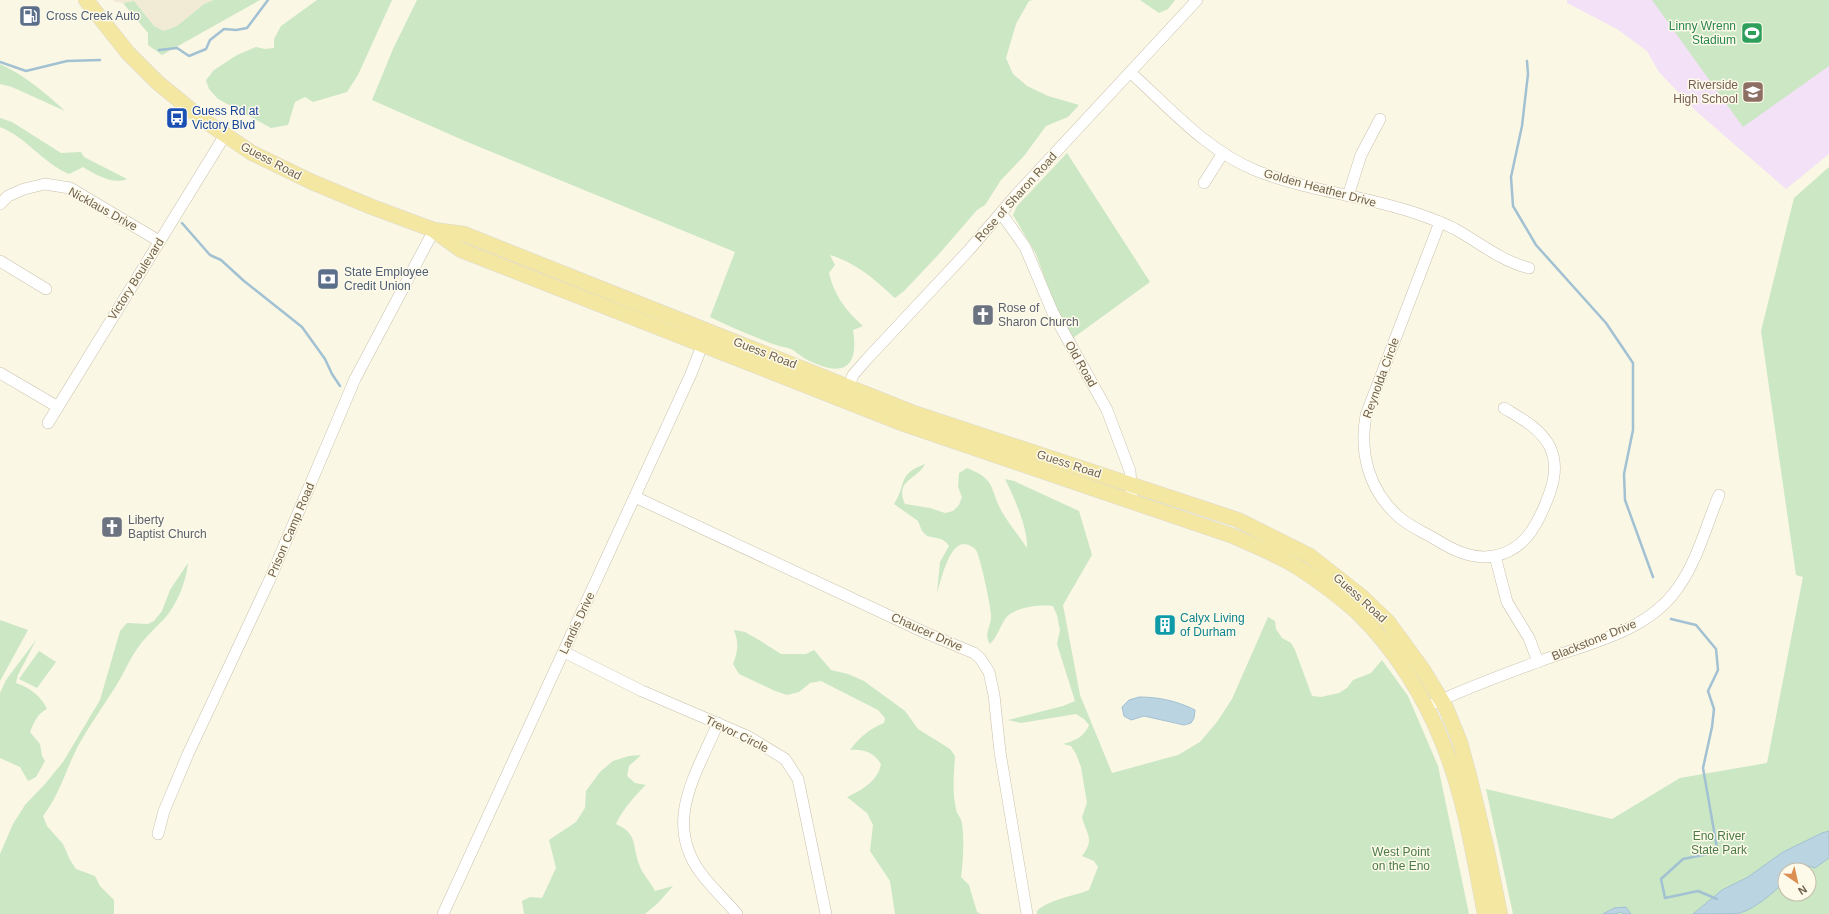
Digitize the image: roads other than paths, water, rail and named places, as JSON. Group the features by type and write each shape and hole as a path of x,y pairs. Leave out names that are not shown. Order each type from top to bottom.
{"main road":[{"name":"Guess Road","path":"86,0 128,53 176,100 252,153 277,166 332,191 434,230 464,234 707,330 846,394 910,427 1233,536 1266,550 1304,572 1337,595 1357,613 1382,640 1403,668 1427,706 1445,746 1463,808 1485,914"},
{"name":"Guess Road","path":"434,230 461,250 703,345 846,394 971,432 1238,520 1310,556 1362,597 1388,622 1423,670 1441,700 1462,750 1487,850 1500,913"}],"street":[{"name":"Rose of Sharon Road","path":"846,394 853,375 1197,0"},
{"name":"Golden Heather Drive","path":"1131,73 1202,138 1223,153 1257,171 1288,181 1417,213 1456,230 1507,261 1529,268"},
{"path":"1348,196 1361,155 1380,119"},
{"name":"Victory Boulevard","path":"48,423 225,135"},
{"path":"1204,183 1223,153"},
{"name":"Nicklaus Drive","path":"0,204 8,196 24,189 45,184 70,188 159,241"},
{"name":"Old Road","path":"1001,213 1025,247 1053,313 1107,410 1130,471 1132,501"},
{"name":"Reynolda Circle","path":"1440,222 1366,415 1364,428 1364,454 1367,467 1377,490 1385,502 1400,518 1454,551 1474,557 1495,556 1516,547 1532,532 1551,490 1555,473 1553,457 1545,439 1536,429 1504,408"},
{"name":"Prison Camp Road","path":"158,834 164,811 188,754 270,579 349,393 434,230"},
{"path":"0,261 46,289"},
{"name":"Landis Drive","path":"443,914 635,497 703,345 707,330"},
{"path":"0,373 58,408"},
{"name":"Blackstone Drive","path":"1427,706 1538,662 1633,627 1651,614 1667,601 1677,590 1692,563 1719,495"},
{"name":"Chaucer Drive","path":"635,497 926,633 967,649 980,658 989,672 994,695 1000,752 1027,914"},
{"path":"1495,556 1507,602 1529,638 1538,662"},
{"name":"Trevor Circle","path":"564,652 642,690 762,744 785,759 798,779 808,819 826,914"},
{"path":"718,724 685,800 685,835 690,853 700,872 737,914"}],"water":[{"path":"1139,697 1161,699 1181,704 1195,710 1194,718 1191,723 1184,725 1144,716 1131,720 1124,716 1122,707 1129,700"},
{"path":"1829,831 1829,858 1817,867 1817,862 1777,862 1777,888 1752,908 1740,913 1693,914 1722,890 1748,877 1783,852"},
{"path":"1626,907 1631,914 1624,914 1621,912 1615,914 1603,914 1614,908"}],"waterway":[{"path":"159,50 177,48 189,56 206,49 210,40 224,29 236,30 247,28 268,0"},
{"path":"0,62 26,71 67,61 100,60"},
{"path":"1527,61 1528,74 1522,126 1511,177 1513,206 1536,245 1606,323 1633,363 1633,430 1624,474 1625,500 1653,577"},
{"path":"182,223 210,255 221,260 244,281 302,327 325,359 340,386"},
{"path":"1671,619 1696,625 1716,649 1718,670 1708,691 1714,709 1712,727 1703,768 1717,848 1713,853 1683,859 1661,879 1665,898 1698,891 1717,899"}],"place":[{"name":"Cross Creek Auto","path":"30,16"},
{"name":"Linny Wrenn Stadium","path":"1752,33"},
{"name":"Riverside High School","path":"1753,92"},
{"name":"Guess Rd at Victory Blvd","path":"177,118"},
{"name":"State Employee Credit Union","path":"328,279"},
{"name":"Rose of Sharon Church","path":"983,315"},
{"name":"Liberty Baptist Church","path":"112,527"},
{"name":"Calyx Living of Durham","path":"1165,625"}],"park label":[{"name":"Eno River State Park","path":"1719,843"},
{"name":"West Point on the Eno","path":"1401,859"}]}
